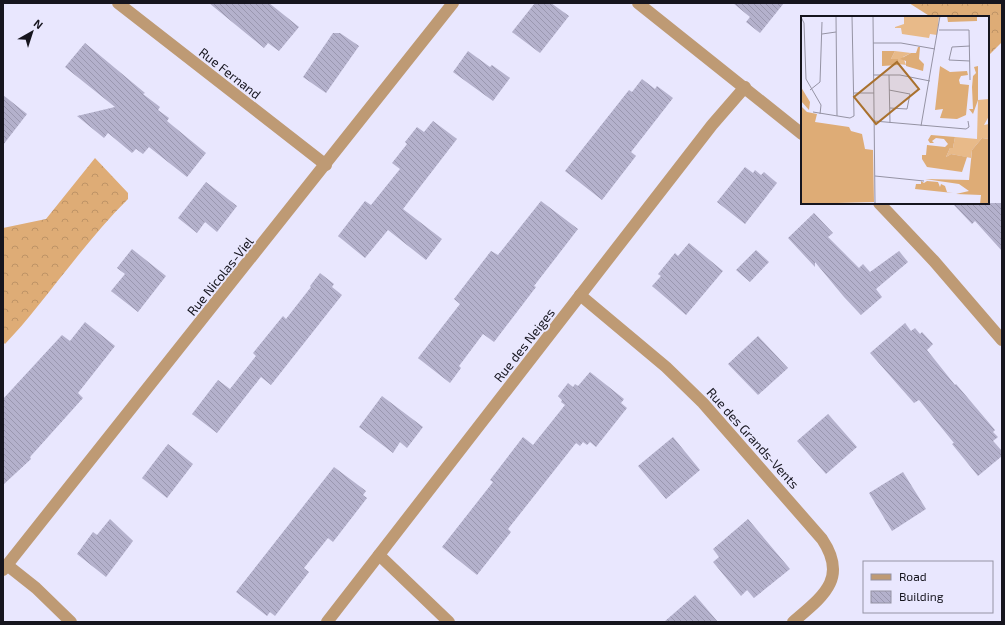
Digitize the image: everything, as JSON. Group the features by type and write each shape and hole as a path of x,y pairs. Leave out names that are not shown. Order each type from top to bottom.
{"street":[{"name":"Rue Fernand","path":"118,3 326,165"},
{"name":"Rue Nicolas-Viel","path":"5,567 326,165 453,3"},
{"path":"638,3 801,133"},
{"name":"Rue des Neiges","path":"327,622 712,125 745,87"},
{"path":"880,204 934,261 1002,340"},
{"name":"Rue des Grands-Vents","path":"580,295 672,372 703,403 829,548 833,560 831,583 825,593 793,622"},
{"path":"379,555 449,622"},
{"path":"5,567 36,588 71,622"}],"green space":[{"path":"909,3 1002,3 1002,42 989,54 989,16 929,16"},
{"path":"95,158 128,193 128,199 92,238 29,317 5,344 3,342 3,228 46,219"}],"building":[{"path":"209,3 269,3 299,27 279,51 268,43 264,48"},
{"path":"535,3 551,3 569,16 540,53 512,32"},
{"path":"733,3 784,3 760,33 746,22 750,17"},
{"path":"333,33 340,33 359,46 326,93 303,77"},
{"path":"85,43 145,93 143,94 160,107 158,110 169,118 167,121 206,153 187,177 149,147 143,154 136,149 132,153 108,133 104,138 77,116 115,107 65,67"},
{"path":"468,51 490,67 492,65 510,78 493,101 453,72"},
{"path":"642,79 655,89 657,86 673,98 631,152 636,156 602,200 565,171 629,90 632,92"},
{"path":"3,95 27,114 3,145"},
{"path":"433,121 457,139 403,209 442,239 426,260 388,230 365,258 338,236 365,201 371,205 400,169 392,163 407,144 405,142 417,127 424,132"},
{"path":"745,167 753,173 755,170 761,175 764,172 777,183 745,224 717,202"},
{"path":"206,182 237,206 217,232 205,222 197,233 178,218"},
{"path":"541,201 578,229 534,286 536,287 494,342 483,334 459,366 461,368 450,383 418,358 460,304 454,299 491,251 498,255"},
{"path":"1002,203 1002,251 975,221 972,224 953,204"},
{"path":"814,213 833,233 828,237 859,268 863,264 870,272 899,251 908,262 876,289 882,297 861,315 815,262 815,267 788,238"},
{"path":"689,243 723,271 686,315 652,286 661,276 658,274 675,253 678,256"},
{"path":"132,249 166,276 138,312 111,291 125,274 117,268"},
{"path":"756,250 769,262 750,282 736,270"},
{"path":"320,273 334,284 332,287 342,295 271,385 261,377 217,433 192,414 218,380 230,389 256,356 253,353 283,316 286,319"},
{"path":"85,322 115,346 78,393 83,398 30,457 31,459 3,485 3,399 62,335 70,341"},
{"path":"905,323 911,331 915,328 920,334 922,332 933,344 927,350 955,385 956,384 995,430 993,432 998,437 993,441 1002,451 1002,456 978,476 952,444 954,443 919,400 914,403 870,353"},
{"path":"758,336 788,368 758,395 728,364"},
{"path":"590,372 624,399 621,403 627,408 596,447 590,442 587,445 583,442 580,446 576,443 508,529 511,532 477,575 442,547 493,482 490,480 523,437 533,445 565,405 561,402 562,400 558,396 568,383 573,387 575,384 578,386"},
{"path":"382,396 423,427 407,448 400,442 393,453 359,427"},
{"path":"828,414 857,447 826,474 797,441"},
{"path":"673,437 700,470 666,499 638,466"},
{"path":"168,444 193,464 167,498 142,478"},
{"path":"334,467 366,491 363,495 367,498 333,542 328,538 304,568 309,572 275,616 270,612 267,616 236,592"},
{"path":"903,472 926,509 892,531 869,493"},
{"path":"110,519 133,541 106,577 77,554 93,532 97,535"},
{"path":"748,519 790,569 754,598 747,590 741,596 713,562 719,557 713,549"},
{"path":"695,595 718,622 664,622"}]}
